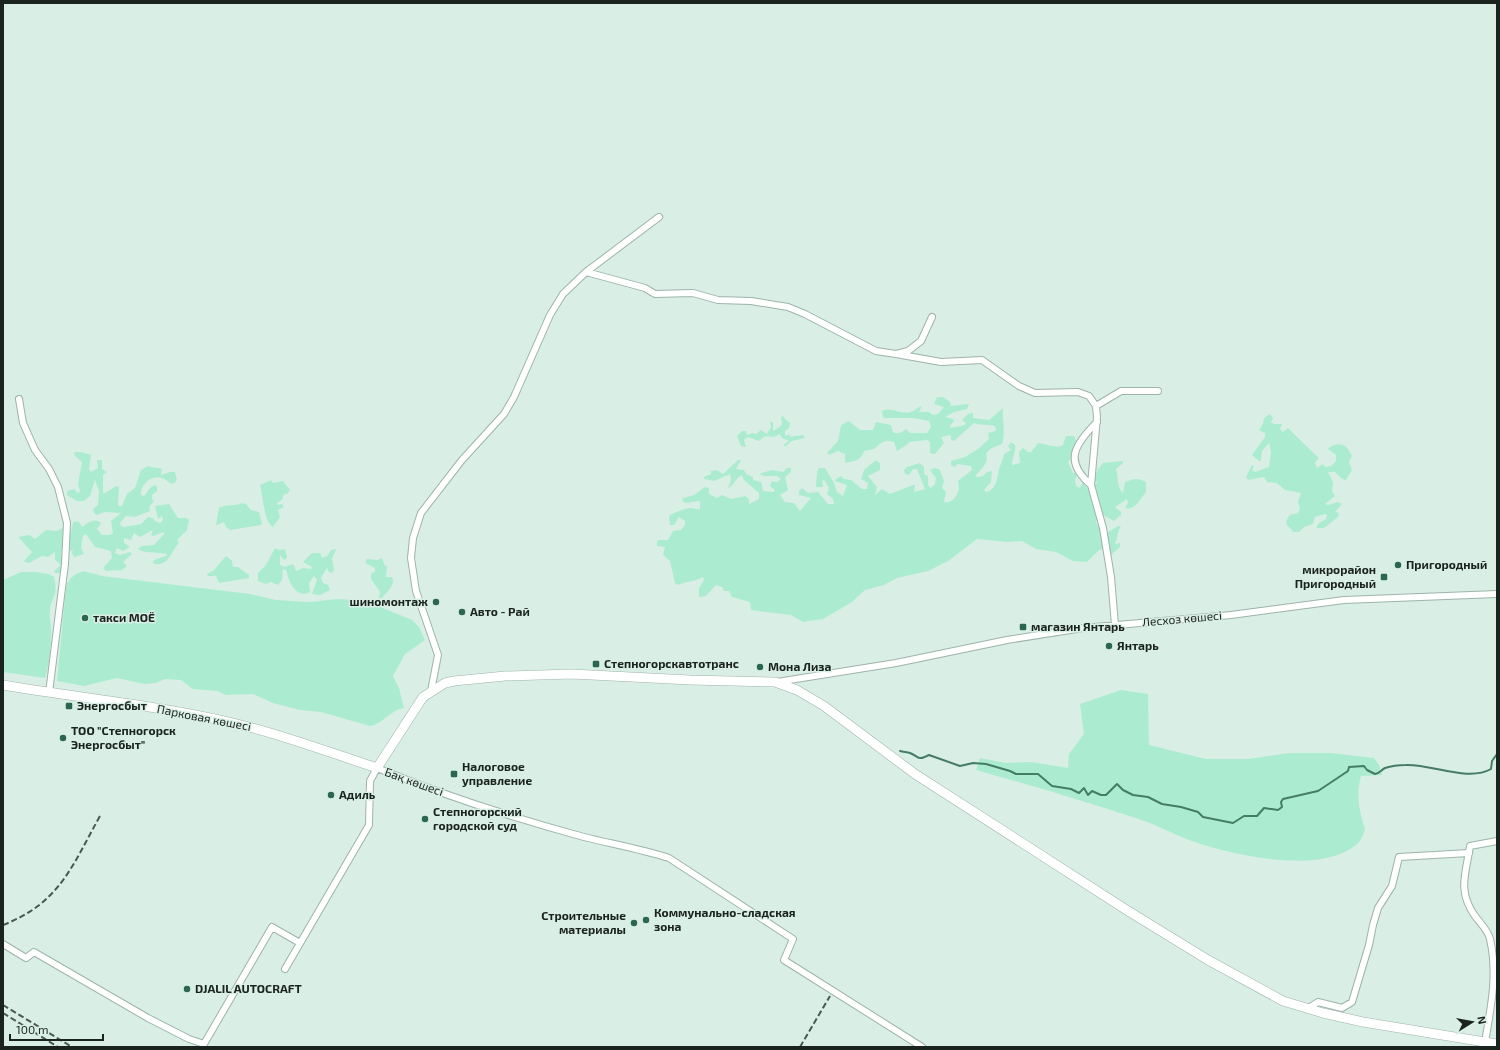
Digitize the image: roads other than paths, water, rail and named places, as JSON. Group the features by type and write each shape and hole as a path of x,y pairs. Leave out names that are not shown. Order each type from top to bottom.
{"street":[{"path":"431,690 438,654 416,591 412,575 411,558 417,522 421,513 462,460 504,414 514,396 550,315 563,294 586,272 659,217"},
{"path":"586,272 645,288 655,294 693,292 718,300 751,301 788,308 805,314 876,351 941,362 982,360 1019,386 1035,393 1078,392 1089,396 1096,406 1097,422 1091,485 1103,528 1111,576 1115,625"},
{"path":"896,354 908,351 921,341 932,317"},
{"path":"1096,406 1121,392 1158,391"},
{"path":"19,399 23,423 35,450 49,469 58,487 67,523 65,564 49,693"},
{"path":"1091,485 1080,475 1074,450 1079,441 1097,422"},
{"name":"Лесхоз көшесі","path":"775,682 896,663 1014,639 1083,628 1231,615 1344,600 1497,594"},
{"path":"285,969 369,825 370,781 376,768 416,706 431,690 445,683 461,680 540,674 775,682 798,690 824,706 915,774 1201,956 1283,1001 1308,1009 1363,1022 1497,1044"},
{"name":"Парковая көшесі","path":"3,685 114,702 248,726 376,768"},
{"name":"Бақ көшесі","path":"376,768 519,818 584,837 647,851 669,858 794,939 784,960 922,1047"},
{"path":"1485,1042 1494,989 1493,955 1490,937 1474,915 1464,896 1463,886 1470,846 1497,841"},
{"path":"1308,1009 1318,1002 1342,1008 1352,1002 1378,908 1392,886 1399,857 1469,852"},
{"path":"3,944 26,958 34,952 148,1018 188,1039 204,1044 272,927 300,943"}],"waterway":[{"path":"900,751 910,753 919,758 929,755 960,766 973,763 986,764 1016,774 1038,774 1052,786 1071,789 1079,793 1084,788 1088,795 1092,791 1101,795 1106,795 1117,784 1123,790 1133,795 1148,797 1162,804 1198,812 1203,817 1233,823 1244,816 1257,816 1264,808 1278,810 1282,807 1281,802 1283,799 1318,791 1348,771 1349,767 1364,766 1367,770 1375,774 1387,767 1416,765 1472,774 1482,773 1491,769 1492,761 1497,754"}],"railway":[{"path":"3,925 38,906 51,894 72,867 100,816"},
{"path":"800,1047 830,996"},
{"path":"3,1005 72,1047"},
{"path":"3,1013 58,1047"}],"place":[{"name":"Пригородный","path":"1398,565"},
{"name":"микрорайон Пригородный","path":"1384,577"},
{"name":"шиномонтаж","path":"436,602"},
{"name":"Авто - Рай","path":"462,612"},
{"name":"такси МОЁ","path":"85,618"},
{"name":"магазин Янтарь","path":"1023,627"},
{"name":"Янтарь","path":"1109,646"},
{"name":"Степногорскавтотранс","path":"596,664"},
{"name":"Мона Лиза","path":"760,667"},
{"name":"Энергосбыт","path":"69,706"},
{"name":"ТОО \"Степногорск Энергосбыт\"","path":"63,738"},
{"name":"Налоговое управление","path":"454,774"},
{"name":"Адиль","path":"331,795"},
{"name":"Степногорский городской суд","path":"425,819"},
{"name":"Коммунально-сладская зона","path":"646,920"},
{"name":"Строительные материалы","path":"634,923"},
{"name":"DJALIL AUTOCRAFT","path":"187,989"}]}
